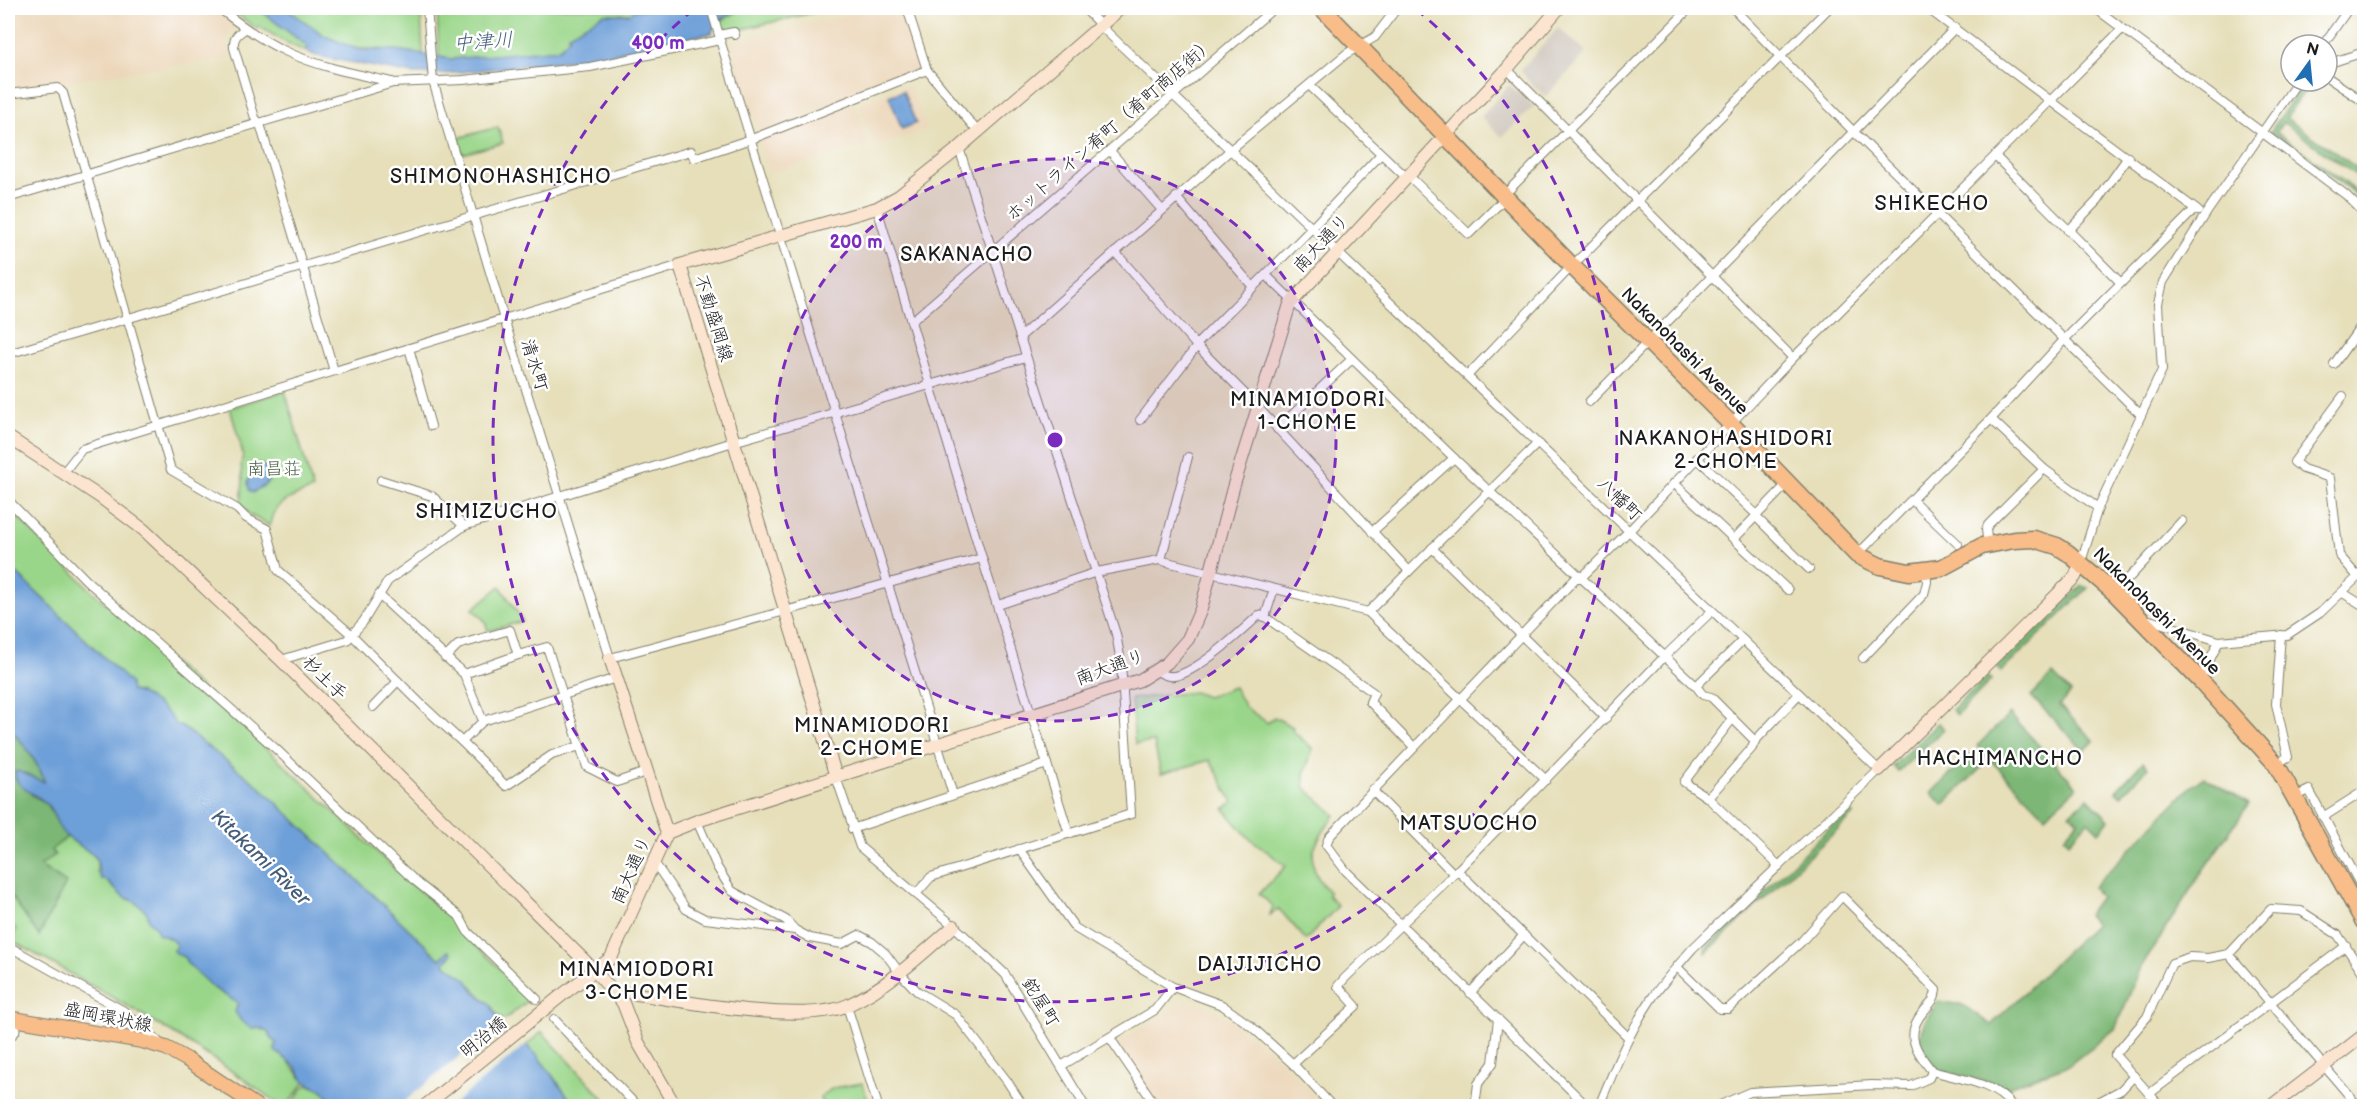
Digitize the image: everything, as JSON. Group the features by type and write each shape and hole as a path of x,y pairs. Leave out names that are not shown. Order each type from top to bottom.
{"highway":[{"name":"Nakanohashi Avenue","path":"1322,8 1857,555 1889,568 1909,572 1941,568 1982,546 2034,539 2057,546 2081,562 2115,593 2200,680 2276,764 2364,922"}],"main road":[{"name":"盛岡環状線","path":"12,1018 142,1041 166,1048 256,1107"}],"street":[{"path":"219,8 245,28 284,51 320,65 393,83"},
{"name":"清水町","path":"427,8 433,78 504,319 610,658"},
{"path":"711,8 719,35 734,32 735,35"},
{"path":"907,8 927,70 978,132"},
{"name":"八幡町","path":"1084,8 1879,770"},
{"name":"不動盛岡線","path":"836,777 680,265 877,208 899,196 978,132 1121,8"},
{"name":"ホットライン肴町（肴町商店街）","path":"912,321 1274,8"},
{"path":"1020,337 1231,150 1346,54 1375,37 1397,8"},
{"name":"南大通り","path":"594,970 611,958 667,833 697,821 1140,680 1167,663 1188,639 1201,609 1257,408 1292,302 1508,69 1559,8"},
{"path":"1309,85 1468,234 1690,8"},
{"path":"1733,8 2141,415"},
{"path":"1468,375 1572,266 1829,8"},
{"path":"1927,8 2205,215"},
{"path":"2095,8 2346,195 2364,213"},
{"path":"2331,33 2349,8"},
{"path":"245,28 236,34 233,41 234,48 255,118 260,124 334,371"},
{"path":"1589,402 1647,340 1955,28"},
{"path":"1587,1107 1400,926 1346,871 1326,845 1334,830 1498,662 1576,578 1581,578 1629,531 1793,358 2122,29"},
{"path":"8,198 393,83 590,67 720,40 953,795"},
{"path":"2339,60 2364,52"},
{"path":"1508,69 1793,358"},
{"path":"8,354 691,151 694,158 750,139 927,70"},
{"path":"2339,85 2364,102"},
{"path":"8,94 58,88 63,93 171,470 267,529 278,570 352,635 506,786 552,756 580,746"},
{"path":"1599,1107 1629,1038 1651,999 1693,948 1879,770 2075,577 2098,508 2162,370 2158,304 2163,282 2205,215 2290,93"},
{"path":"916,894 931,877 1131,814 1122,684 1116,634 959,148"},
{"path":"1110,151 1162,210"},
{"path":"1140,420 1197,345 1381,154"},
{"path":"1995,156 2121,283"},
{"path":"2068,231 2097,201 2128,157"},
{"path":"1176,197 1253,287"},
{"path":"877,208 982,558 1069,834"},
{"path":"1857,555 1991,419 2064,340 2195,209"},
{"path":"1115,252 1197,345 1409,571"},
{"path":"63,473 82,449 680,265"},
{"path":"1266,274 1292,302 1454,458 1665,656 1703,695 1711,697 1755,741"},
{"path":"2334,364 2364,322"},
{"path":"409,348 431,426"},
{"path":"281,660 339,643 352,635 388,581 464,526 733,442 1026,357"},
{"path":"1277,429 1352,359"},
{"path":"2135,615 2219,641 2281,635 2287,634 2320,613 2343,593 2361,574 2339,555 2330,478 2303,469 2294,462 2343,396"},
{"path":"1991,419 2044,469 2098,508"},
{"name":"杉土手","path":"8,437 144,530 281,660 594,970 623,1003 638,1042 675,1107"},
{"path":"1368,612 1538,443"},
{"path":"1161,560 1188,456"},
{"path":"1372,532 1454,458"},
{"path":"1697,458 1809,569"},
{"path":"1988,545 1986,530 1988,525 2044,469"},
{"path":"381,480 432,496 464,526"},
{"path":"1674,483 1788,590"},
{"path":"1734,539 1788,483"},
{"path":"8,500 86,580 276,749 414,880 459,916 468,932 537,999"},
{"path":"1912,500 1958,544"},
{"path":"2115,593 2182,521"},
{"path":"1432,548 1606,718"},
{"path":"667,833 610,658 982,558"},
{"path":"998,605 1097,572 1161,560 1368,612 1546,780"},
{"path":"1863,658 1924,594 1927,582 1926,570"},
{"path":"1265,617 1274,589"},
{"path":"2343,593 2364,606"},
{"path":"379,595 464,675 483,721"},
{"path":"1293,1064 1356,1006 1338,986 1455,872 1665,656 1712,611"},
{"path":"1156,670 1165,675 1175,676 1187,671 1206,659 1260,615 1374,693 1370,702 1414,747"},
{"path":"445,658 459,645 510,630 518,655"},
{"path":"2276,764 2288,757 2276,704 2281,635"},
{"path":"1696,686 1743,640"},
{"path":"2200,680 2219,641"},
{"path":"464,675 547,646 586,767 617,782 646,771"},
{"path":"462,742 483,721 616,678"},
{"path":"372,707 398,681"},
{"path":"1708,798 1752,748 1755,741 1799,694"},
{"path":"1732,718 1684,782 1708,798 1779,866"},
{"path":"852,829 1047,764"},
{"name":"鉈屋町","path":"836,777 860,847 954,926 1005,974 1085,1107"},
{"path":"1372,790 1629,1038"},
{"path":"2295,797 2309,790 2361,886 2364,886"},
{"path":"2323,817 2364,791"},
{"path":"697,821 717,867 732,891 786,920 795,930 810,938 842,944 859,935 872,942 885,953 916,991 956,1015 1007,1081 1023,1107"},
{"path":"1019,849 1075,928 1173,987 1222,1005 1254,1027 1293,1064 1332,1107"},
{"path":"654,862 686,909 705,919 795,930"},
{"path":"1677,967 1720,1009 1728,1009 1801,942 1842,896 1936,990 1935,999 1916,1021 1913,1029 1914,1041 1921,1057 1932,1071 1992,1088 2012,1107"},
{"path":"2160,1107 2115,1055 2147,1017 2172,963 2190,957 2208,958 2229,954 2271,909 2301,910 2338,935 2364,974"},
{"path":"606,984 631,993 725,1006 804,1013 824,1012 847,1006 900,973 954,926"},
{"path":"1470,993 1524,935"},
{"path":"8,946 124,1011 166,1048"},
{"path":"2149,1094 2346,946"},
{"path":"2229,954 2324,1066 2352,1104"},
{"name":"明治橋","path":"426,1107 594,970"},
{"path":"1061,1066 1155,1010 1173,987"},
{"path":"626,1012 626,1000 631,993"},
{"path":"847,1006 878,1107"},
{"path":"8,1039 15,1032 12,1018"},
{"path":"554,1019 637,1107"},
{"path":"1475,1107 1478,1083 1493,1063 1498,1019"},
{"path":"2272,1107 2364,1035"},
{"path":"1110,1038 1156,1107"},
{"path":"1718,1107 1750,1092 1872,1085 1911,1086 1929,1078 1932,1071"},
{"path":"2091,1107 2121,1090 2134,1076"}],"shaded area":[{"path":"8,8 213,8 237,27 229,31 225,41 231,58 57,82 55,86 8,91"},
{"path":"877,8 902,8 921,69 760,133 730,43"},
{"path":"1558,28 1587,52 1546,96 1530,83 1521,70"},
{"path":"909,85 927,129 875,147 860,104"},
{"path":"1509,85 1534,106 1502,137 1481,117"},
{"path":"855,103 868,145 769,173 759,144 760,140"},
{"path":"1186,1001 1205,1007 1231,1021 1275,1055 1324,1106 1160,1106 1117,1043"}],"green space":[{"path":"229,8 257,8 307,46 305,51 258,26 257,29"},
{"path":"286,8 419,8 423,54 353,48 325,36"},
{"path":"437,8 670,8 635,10 629,14 604,14 573,33 567,43 555,50 452,59 439,58"},
{"path":"750,8 833,8 734,31 721,31 718,23 738,11"},
{"path":"2297,93 2303,93 2286,118 2364,173 2364,181 2283,122 2276,132 2346,183 2364,200 2364,204 2349,189 2270,132"},
{"path":"498,127 503,143 462,154 458,138"},
{"name":"南昌荘","path":"285,391 313,489 279,506 270,526 250,515 241,504 243,454 230,408"},
{"path":"8,508 94,593 228,712 410,883 442,908 465,935 531,998 503,1021 477,992 444,963 452,954 449,951 440,959 259,786 182,727 176,725 139,692 131,691 115,668 8,565"},
{"path":"500,586 523,621 488,631 485,621 473,609"},
{"path":"2082,586 2088,588 2001,672 1997,667"},
{"path":"2053,674 2071,693 2059,705 2094,741 2084,751 2031,696"},
{"path":"1987,676 1991,680 1957,715 1952,710"},
{"path":"1234,687 1245,707 1268,723 1274,717 1293,727 1292,730 1313,749 1304,774 1304,787 1335,815 1316,845 1313,862 1320,881 1338,906 1306,940 1279,909 1270,915 1273,906 1259,894 1286,866 1248,837 1224,809 1233,802 1210,760 1161,774 1154,742 1135,744 1131,699 1194,692 1207,697"},
{"path":"2010,714 2077,787 2045,816 1977,746"},
{"path":"1938,723 1944,729 1898,772 1893,766"},
{"path":"8,729 30,754 40,770 44,783 25,773 15,772 33,796 45,802 67,837 51,850 55,855 40,866 66,883 39,936 8,892 8,842 12,839 8,834"},
{"path":"1970,755 1982,767 1943,805 1931,793"},
{"path":"2143,762 2148,767 2121,796 2116,791"},
{"path":"2204,777 2249,804 2199,876 2141,967 2115,1029 2069,1065 2008,1087 1940,1071 1925,1056 1919,1037 1925,1021 1938,1001 1963,1005 1991,1025 2095,924 2087,915 2100,897 2093,887 2190,787"},
{"path":"2088,798 2109,820 2099,832 2088,821 2069,842 2064,837 2078,821 2070,814"},
{"path":"1849,809 1854,814 1706,953 1705,949"},
{"path":"67,837 95,856 97,873 126,898 134,901 147,912 149,921 176,943 177,946 173,950 185,958 187,963 212,987 238,1003 255,1029 259,1028 269,1032 272,1040 276,1041 305,1082 288,1104 290,1106 281,1106 183,1040 12,941 16,929 8,925 8,892 39,935 40,866 54,854 50,850"},
{"path":"542,1032 611,1106 575,1106 546,1067 526,1045"},
{"path":"862,1083 870,1106 822,1106 820,1097 833,1088"},
{"path":"307,1085 323,1092 333,1106 291,1106"}],"water":[{"path":"257,8 286,8 325,36 359,50 395,50 452,59 559,49 570,37 567,36 569,34 604,14 629,14 635,10 670,8 750,8 722,19 712,33 592,58 443,74 413,74 317,56 305,51 307,46"},
{"path":"903,91 916,123 902,129 889,96"},
{"path":"259,464 267,469 269,478 266,484 253,493 249,490 248,481 255,465"},
{"name":"Kitakami River","path":"8,565 130,683 131,691 157,704 176,725 182,727 259,786 440,959 449,951 451,952 452,954 444,963 467,980 474,991 490,1004 496,1015 537,1055 575,1106 333,1106 322,1090 305,1082 295,1066 275,1051 276,1042 272,1040 268,1032 259,1028 252,1029 241,1021 235,1012 238,1003 212,987 187,963 185,958 173,951 176,944 169,938 158,934 149,921 147,912 134,901 122,896 106,880 101,879 95,857 65,835 46,803 18,783 15,772 18,771 44,782 30,753 8,729"}],"pier":[{"path":"505,1019 528,1043 451,1106 399,1106"}],"district":[{"name":"SHIMONOHASHICHO","path":"501,176"},
{"name":"SHIKECHO","path":"1932,203"},
{"name":"SAKANACHO","path":"967,254"},
{"name":"MINAMIODORI 1-CHOME","path":"1308,410"},
{"name":"NAKANOHASHIDORI 2-CHOME","path":"1726,450"},
{"name":"SHIMIZUCHO","path":"487,511"},
{"name":"MINAMIODORI 2-CHOME","path":"872,736"},
{"name":"HACHIMANCHO","path":"2000,758"},
{"name":"MATSUOCHO","path":"1469,823"},
{"name":"DAIJIJICHO","path":"1260,964"},
{"name":"MINAMIODORI 3-CHOME","path":"637,980"}],"water label":[{"name":"中津川","path":"483,41"}]}
